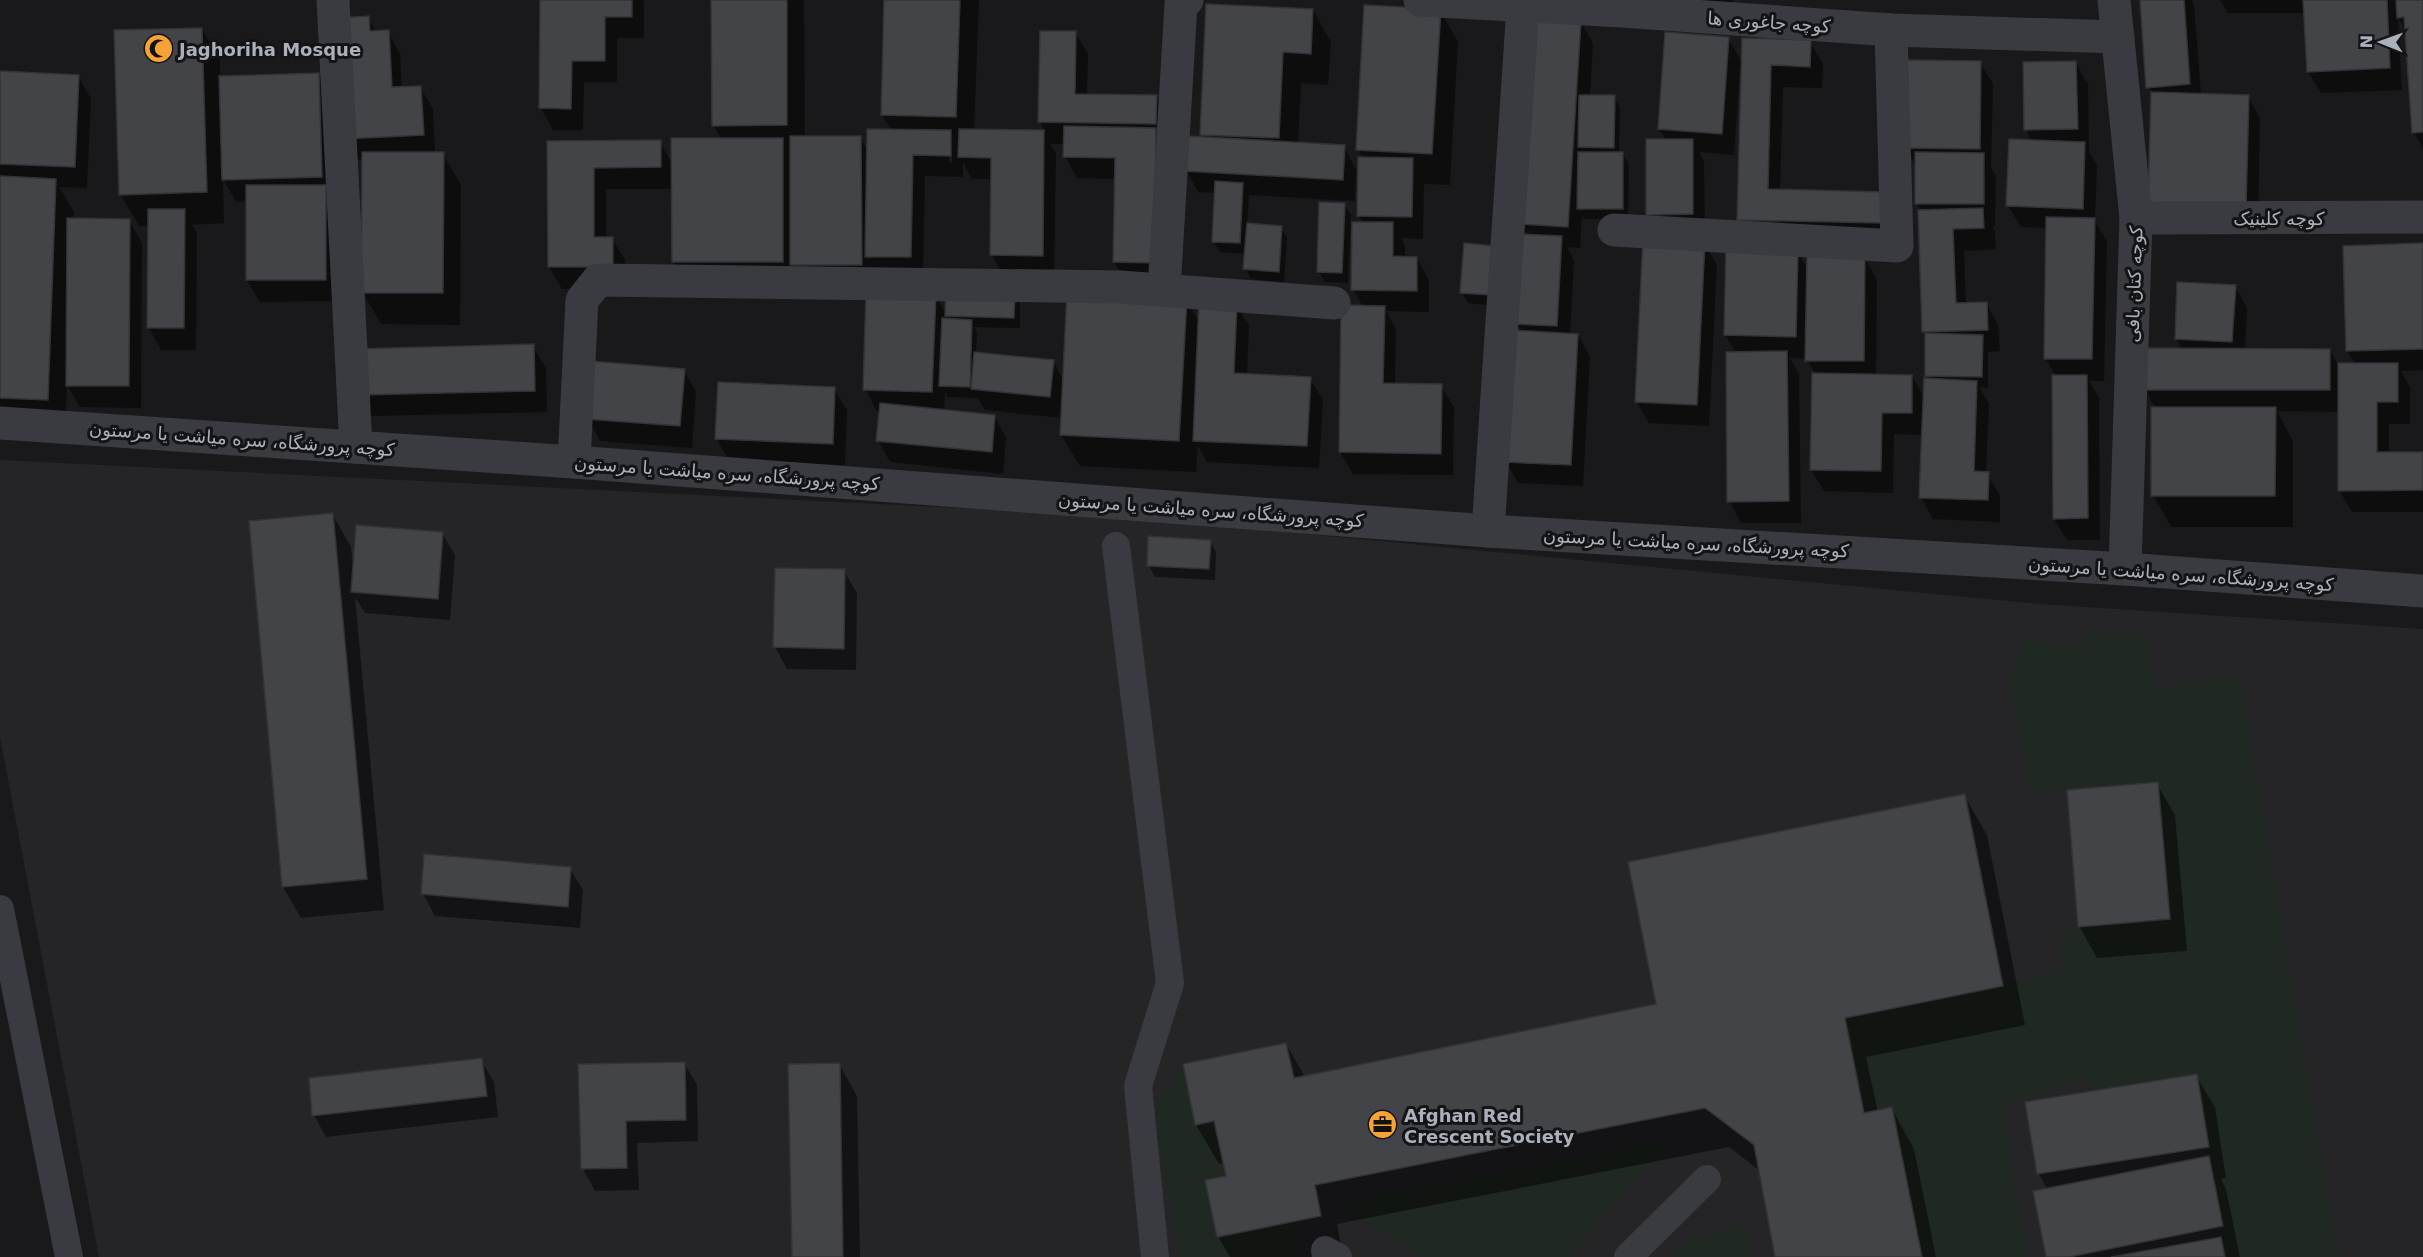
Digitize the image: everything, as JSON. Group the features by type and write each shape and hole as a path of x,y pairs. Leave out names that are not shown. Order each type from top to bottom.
{"street":[{"path":"333,0 356,447"},
{"path":"1164,290 1182,4 1187,0"},
{"name":"کوچه جاغوری ها","path":"1420,0 1523,6 1622,6 1891,30 2118,38"},
{"name":"کوچه کتان بافی","path":"2114,0 2136,218 2125,569"},
{"path":"1488,531 1523,6"},
{"path":"1614,230 1897,246 1891,30"},
{"name":"کوچه کلینیک","path":"2136,218 2423,217"},
{"path":"574,462 582,300 598,280 1120,287 1334,303"},
{"name":"کوچه پرورشگاه، سره میاشت یا مرستون","path":"0,423 574,462 1488,531 2125,569 2423,591"}],"lane":[{"path":"1116,546 1170,983 1138,1086 1155,1257"},
{"path":"0,909 69,1257"},
{"path":"1628,1257 1707,1179"},
{"path":"1326,1257 1325,1250 1338,1257"}],"shaded area":[{"path":"0,460 1118,516 2040,604 2423,629 2423,1257 99,1257 0,737"},
{"path":"2088,632 2150,637 2153,691 2239,674 2339,1257 2225,1257 2221,1237 2223,1226 2209,1156 2197,1074 2089,1091 2086,1080 2002,1105 2027,1257 1922,1257 1892,1108 1864,1113 1845,1018 2065,971 2059,937 2078,927 2169,919 2158,782 2031,793 2010,680 2025,641 2086,646"},
{"path":"1183,1064 1195,1125 1214,1121 1226,1176 1205,1180 1217,1237 1291,1222 1299,1257 1180,1257 1154,1107"},
{"path":"1672,1140 1569,1257 1423,1257 1339,1203"},
{"path":"1744,1226 1751,1257 1675,1257 1693,1238"}],"building":[{"path":"540,0 632,0 632,17 605,17 605,61 572,61 571,109 539,108"},
{"path":"711,0 787,0 787,125 712,126"},
{"path":"884,0 960,0 956,117 881,115"},
{"path":"2140,0 2184,0 2190,84 2146,88"},
{"path":"2303,0 2387,0 2390,68 2307,72"},
{"path":"2396,0 2423,0 2423,132 2412,133 2404,17 2397,18"},
{"path":"1206,4 1313,9 1311,54 1283,52 1279,138 1200,135"},
{"path":"1364,5 1441,9 1432,154 1356,150"},
{"path":"369,16 370,31 389,30 392,87 421,86 424,135 344,139 339,18"},
{"path":"1532,17 1581,21 1568,227 1519,224"},
{"path":"202,28 207,192 119,195 114,30"},
{"path":"1040,31 1076,31 1075,94 1157,95 1156,124 1038,122"},
{"path":"1665,32 1729,37 1722,134 1658,129"},
{"path":"1742,38 1811,40 1810,67 1771,65 1768,189 1883,192 1882,223 1737,220"},
{"path":"1906,60 1981,61 1980,149 1904,148"},
{"path":"2076,61 2078,129 2024,130 2023,62"},
{"path":"0,71 79,75 75,167 0,164"},
{"path":"319,73 322,177 222,180 219,76"},
{"path":"2151,92 2249,95 2246,206 2148,203"},
{"path":"1579,95 1615,95 1614,148 1578,147"},
{"path":"1064,126 1156,128 1154,263 1113,262 1115,158 1063,157"},
{"path":"867,129 951,130 951,156 913,155 911,257 865,257"},
{"path":"959,129 1044,130 1043,256 990,255 991,158 958,157"},
{"path":"790,136 861,136 862,265 790,265"},
{"path":"1187,136 1345,145 1343,180 1184,171"},
{"path":"671,138 783,138 783,262 672,262"},
{"path":"1646,139 1693,139 1693,214 1646,215"},
{"path":"2009,139 2085,142 2083,209 2006,206"},
{"path":"661,140 661,167 594,168 594,237 613,237 613,267 548,267 547,141"},
{"path":"362,152 444,152 443,293 361,293"},
{"path":"1578,152 1623,152 1623,209 1577,209"},
{"path":"1915,152 1984,153 1984,204 1915,204"},
{"path":"1358,157 1413,158 1412,217 1357,216"},
{"path":"0,176 56,179 48,400 0,398"},
{"path":"1215,181 1243,183 1240,243 1212,242"},
{"path":"246,185 326,185 326,280 246,280"},
{"path":"1319,202 1345,203 1342,273 1317,272"},
{"path":"1983,208 1984,228 1953,229 1956,303 1987,302 1988,330 1922,332 1918,210"},
{"path":"148,209 185,209 184,328 147,328"},
{"path":"2046,217 2095,218 2092,359 2044,359"},
{"path":"67,218 130,219 129,386 66,386"},
{"path":"1352,222 1393,222 1393,256 1417,257 1417,291 1351,290"},
{"path":"1247,223 1282,226 1279,272 1243,269"},
{"path":"1520,234 1562,236 1557,326 1516,324"},
{"path":"1643,238 1705,241 1697,405 1635,402"},
{"path":"1464,243 1494,246 1491,295 1460,293"},
{"path":"2423,243 2423,349 2346,351 2343,246"},
{"path":"1726,248 1798,250 1796,337 1724,335"},
{"path":"1807,255 1865,256 1864,361 1805,361"},
{"path":"2177,282 2236,285 2232,342 2175,339"},
{"path":"946,288 1015,290 1014,318 945,316"},
{"path":"866,291 936,294 932,392 863,390"},
{"path":"1067,292 1187,298 1179,441 1060,435"},
{"path":"1199,300 1237,302 1234,373 1311,377 1307,446 1193,441"},
{"path":"1341,305 1385,306 1383,383 1442,384 1441,454 1339,452"},
{"path":"942,318 972,320 970,387 939,386"},
{"path":"1510,330 1578,334 1571,465 1504,462"},
{"path":"1925,333 1983,335 1982,377 1925,376"},
{"path":"534,344 535,391 357,395 356,349"},
{"path":"2143,348 2330,349 2330,390 2143,390"},
{"path":"1787,351 1789,501 1727,502 1726,352"},
{"path":"974,352 1054,360 1050,397 971,389"},
{"path":"591,361 685,369 680,426 586,419"},
{"path":"2338,363 2398,363 2398,402 2377,402 2377,452 2423,452 2423,490 2338,491"},
{"path":"1812,373 1912,375 1912,413 1882,413 1881,471 1810,470"},
{"path":"2052,375 2087,375 2088,518 2053,519"},
{"path":"1924,378 1977,381 1974,471 1989,472 1988,500 1919,498"},
{"path":"718,382 835,387 833,444 715,439"},
{"path":"880,403 995,415 992,452 876,441"},
{"path":"2151,407 2276,407 2275,496 2151,496"},
{"path":"333,513 367,879 282,887 249,521"},
{"path":"356,525 443,532 438,599 351,592"},
{"path":"1148,536 1211,540 1209,569 1147,566"},
{"path":"775,568 845,569 844,649 773,647"},
{"path":"2158,782 2170,919 2078,927 2067,790"},
{"path":"1965,794 2003,986 1845,1018 1864,1113 1892,1107 1922,1257 1775,1257 1754,1145 1705,1108 1315,1185 1321,1216 1217,1237 1205,1180 1226,1176 1214,1121 1195,1125 1183,1064 1286,1043 1294,1078 1656,1004 1628,862"},
{"path":"424,854 571,867 568,907 421,894"},
{"path":"482,1058 487,1096 312,1116 309,1078"},
{"path":"685,1062 686,1120 626,1121 627,1168 581,1169 578,1064"},
{"path":"840,1063 843,1257 792,1257 788,1064"},
{"path":"2197,1074 2209,1147 2037,1174 2025,1102"},
{"path":"2209,1156 2223,1226 2069,1257 2046,1257 2033,1191"},
{"path":"2221,1237 2225,1257 2111,1257"}],"place":[{"name":"Jaghoriha Mosque","path":"158,49"},
{"name":"Afghan Red Crescent Society","path":"1383,1125"}]}
